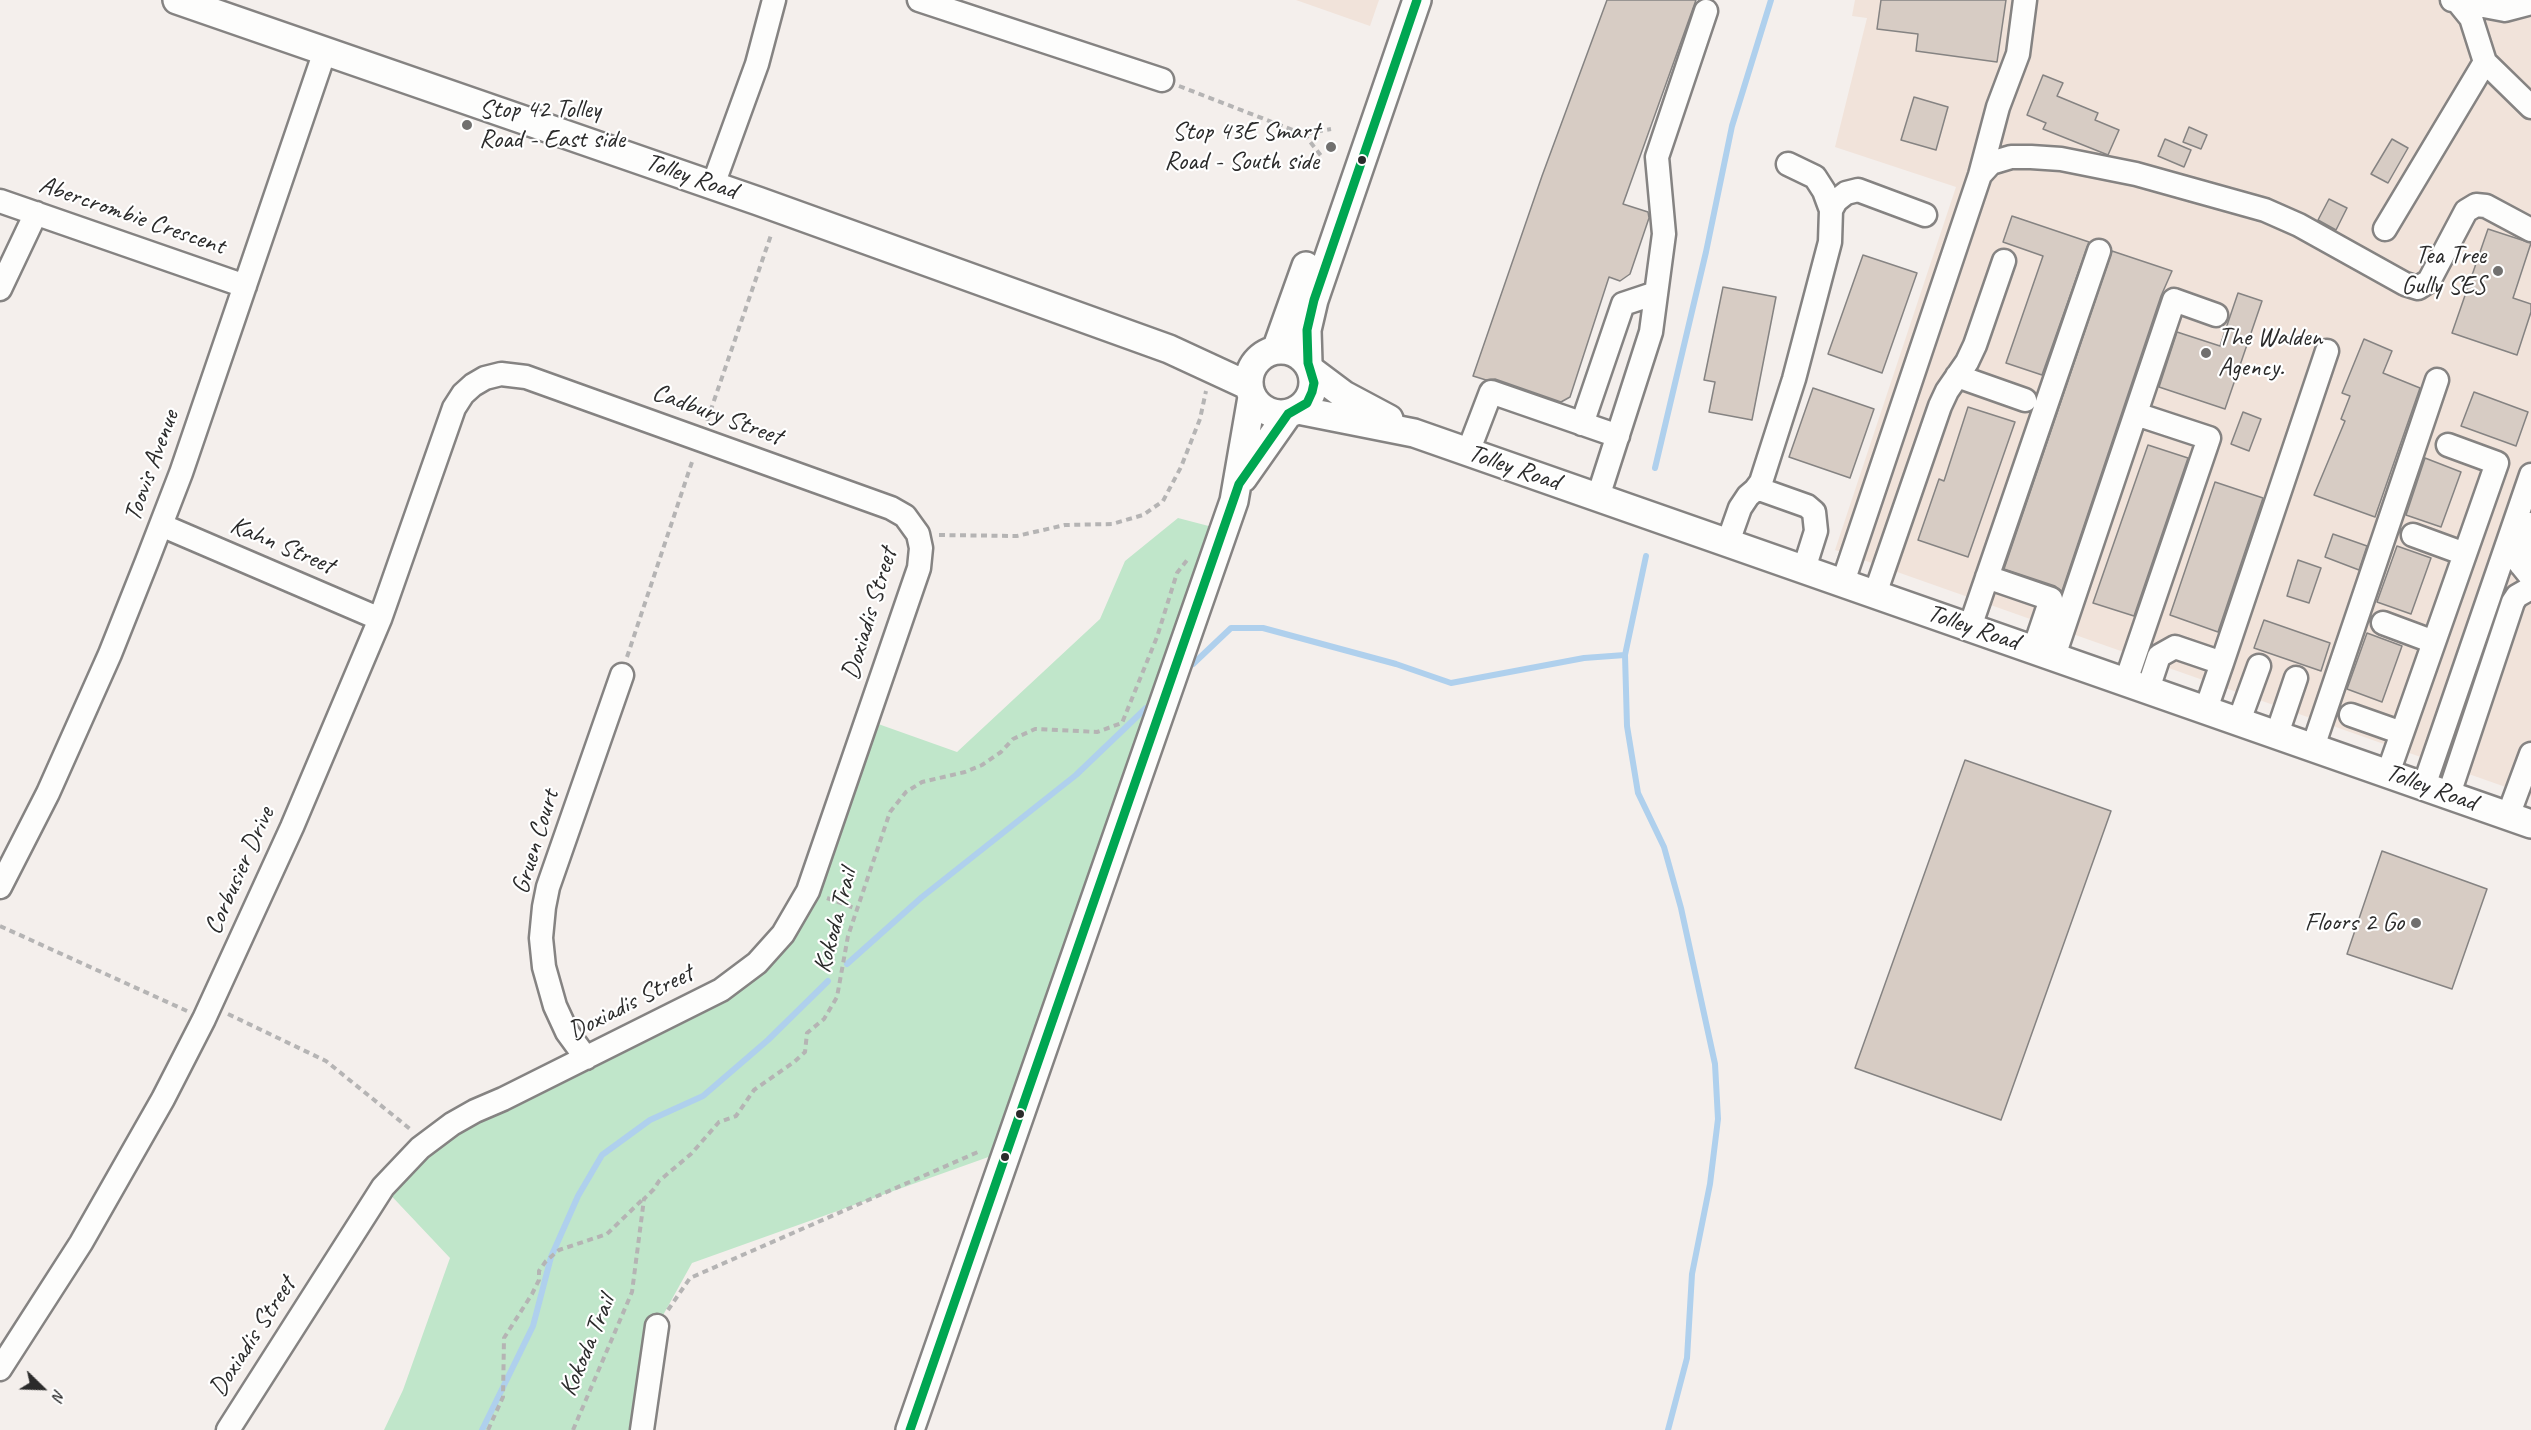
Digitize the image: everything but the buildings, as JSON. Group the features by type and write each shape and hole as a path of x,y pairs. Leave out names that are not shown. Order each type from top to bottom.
{"main road":[{"name":"Tolley Road","path":"177,0 713,185 1168,349 1258,373"},
{"path":"910,1430 1239,484 1258,373 1399,0"},
{"path":"1239,484 1258,453 1293,412 1307,403 1312,392 1314,383 1310,367 1307,330 1314,300 1417,0"},
{"path":"1258,373 1298,354 1310,367"},
{"name":"Tolley Road","path":"1310,367 1344,395 1414,433 2520,820"},
{"path":"1258,373 1258,406 1276,415 1293,412"},
{"name":"Tolley Road","path":"1293,412 1414,433"}],"street":[{"path":"713,185 757,63 774,0"},
{"path":"919,0 1162,80"},
{"path":"1843,582 1980,176 1998,106 2018,54 2025,0"},
{"path":"2454,1 2505,10 2531,3"},
{"path":"2454,1 2471,18 2485,62 2531,107"},
{"path":"1598,497 1652,332 1664,234 1657,157 1706,11"},
{"name":"Toovis Avenue","path":"0,887 48,793 110,654 161,525 325,51"},
{"path":"2385,229 2485,62"},
{"path":"1980,176 1991,163 2011,157 2061,159 2136,174 2265,210 2299,225 2405,284 2418,288 2429,281 2466,211 2476,205 2486,206 2531,230"},
{"path":"1728,542 1740,508 1761,482 1794,379 1830,242 1831,210 1824,191 1815,177 1788,164"},
{"path":"1831,210 1836,201 1846,193 1858,190 1925,215"},
{"name":"Abercrombie Crescent","path":"0,201 245,286"},
{"path":"0,289 36,213"},
{"path":"1970,627 2100,251"},
{"path":"1875,594 1940,406 1975,345 2004,261"},
{"path":"1582,424 1623,304 1656,293"},
{"path":"2044,653 2136,414 2174,300 2216,315"},
{"path":"2206,709 2327,351"},
{"name":"Cadbury Street","path":"485,378 510,374 526,377 891,508 905,516 918,534"},
{"path":"1957,376 2025,400"},
{"name":"Corbusier Drive","path":"0,1369 81,1243 163,1099 207,1012 292,827 380,619 454,408 463,394 485,378"},
{"path":"2313,747 2437,380"},
{"path":"1468,452 1491,392 1618,436"},
{"path":"2136,414 2209,438 2137,685"},
{"path":"2388,773 2497,463 2448,445"},
{"path":"2436,790 2485,640 2486,606 2531,475"},
{"path":"1755,490 1762,490 1807,506 1814,512 1816,531 1804,569"},
{"path":"2526,571 2520,556 2531,524"},
{"name":"Kahn Street","path":"161,525 380,619"},
{"name":"Doxiadis Street","path":"228,1430 370,1208 401,1166 420,1148 452,1124 713,994 741,976 763,957 783,934 808,891 919,568 921,548 918,534"},
{"path":"2413,535 2465,554"},
{"path":"2510,537 2511,548 2526,571"},
{"path":"1987,577 2051,600 2044,653"},
{"path":"2436,790 2513,602 2517,596 2531,588"},
{"path":"2383,623 2434,642"},
{"path":"2137,685 2159,656 2175,647 2222,663"},
{"path":"2239,721 2259,666"},
{"name":"Gruen Court","path":"586,1058 567,1032 552,997 541,938 548,886 622,675"},
{"path":"2277,734 2296,678"},
{"path":"2351,715 2402,733"},
{"path":"2520,820 2531,754"},
{"path":"642,1430 657,1326"}],"path":[{"path":"1162,80 1303,134 1322,157"},
{"path":"1303,134 1331,129"},
{"path":"918,534 1017,536 1065,525 1112,524 1143,515 1163,501 1181,467 1200,419 1207,385"},
{"name":"Kokoda Trail","path":"573,1430 632,1293 644,1198 659,1181 691,1154 719,1122 736,1116 754,1090 805,1052 807,1033 824,1019 837,997 844,957 857,909 890,812 906,792 922,782 965,772 982,765 1001,752 1013,739 1035,729 1097,732 1122,723 1157,637 1178,573 1190,556"},
{"path":"808,891 857,909"},
{"path":"0,926 326,1061 416,1134"},
{"path":"657,1326 690,1278 978,1152"},
{"path":"488,1430 503,1397 504,1338 532,1294 539,1280 539,1271 559,1250 607,1234 644,1198"}],"shaded area":[{"path":"1296,0 1379,0 1370,26"},
{"path":"1855,0 2531,0 2531,796 1835,550 1956,187 1835,147 1867,18 1852,16"}],"green space":[{"path":"1178,518 1224,530 1008,1150 692,1263 657,1326 642,1430 384,1430 403,1390 450,1258 383,1187 428,1141 721,990 793,919 867,720 957,752 1100,619 1125,561"}],"waterway":[{"path":"1655,468 1706,252 1732,126 1771,0"},
{"path":"1646,556 1625,655 1627,726 1638,793 1664,847 1681,908 1715,1064 1718,1119 1710,1184 1692,1274 1687,1358 1668,1430"},
{"path":"1193,664 1231,628 1263,628 1396,664 1451,683 1584,658 1625,655"},
{"path":"847,964 922,897 1076,775 1146,708"},
{"path":"482,1430 533,1326 551,1257 578,1196 602,1155 650,1120 703,1096 768,1040 828,981"}],"transit line":[{"path":"910,1430 1239,484 1288,414 1307,403 1312,392 1314,383 1308,363 1307,330 1314,300 1417,0"}],"place":[{"name":"Stop 42 Tolley Road - East side","path":"467,125"},
{"name":"Stop 43E Smart Road - South side","path":"1331,147"},
{"name":"Tea Tree Gully SES","path":"2498,271"},
{"name":"The Walden Agency.","path":"2206,353"},
{"name":"Floors 2 Go","path":"2416,923"}]}
